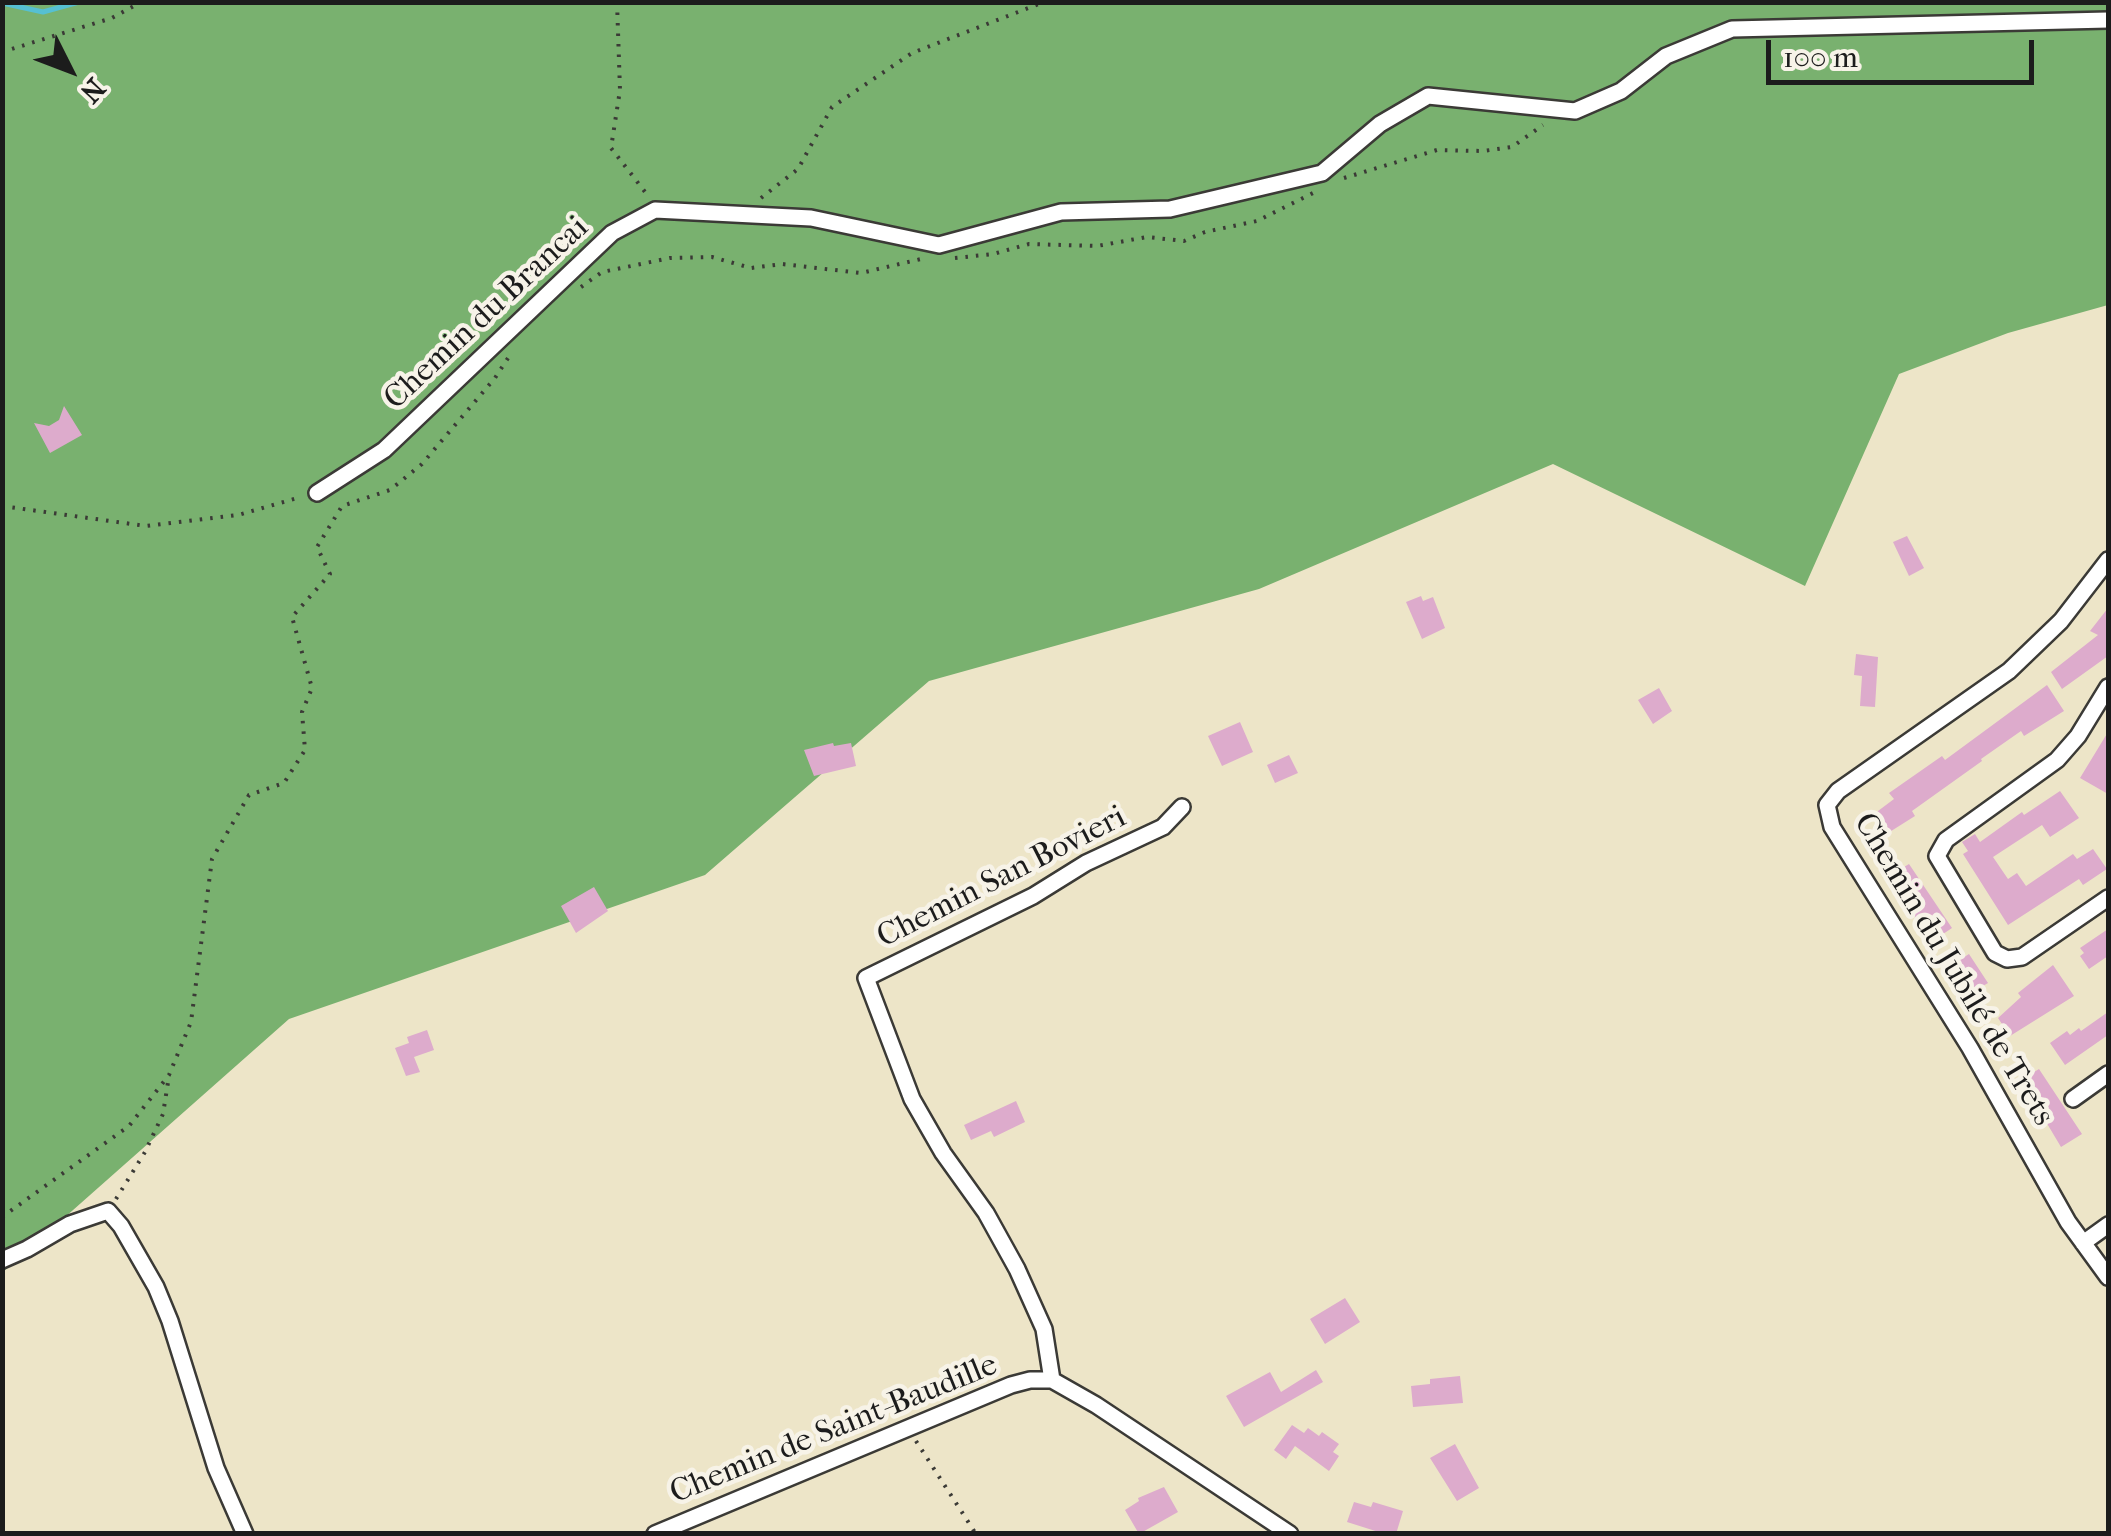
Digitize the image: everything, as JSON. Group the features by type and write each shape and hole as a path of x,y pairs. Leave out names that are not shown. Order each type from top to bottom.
{"street":[{"path":"655,210 812,218 940,244 1060,212 1170,209 1322,173 1380,124 1428,96 1575,111 1621,90 1666,56 1732,29 2108,20"},
{"name":"Chemin du Brancai","path":"318,492 384,450 612,233 655,210"},
{"name":"Chemin du Jubilé de Trets","path":"2108,560 2061,621 2010,670 1838,792 1827,805 1832,828 1970,1048 2068,1222 2108,1277"},
{"path":"2108,688 2068,749 1946,840 1937,856 1995,953 2007,959 2022,956 2108,898"},
{"name":"Chemin San Bovieri","path":"1052,1380 1044,1329 1018,1269 912,1099 866,978 1163,827 1182,807"},
{"path":"2073,1099 2108,1074"},
{"path":"2,1260 28,1250 70,1224 108,1211 156,1287 216,1468 244,1534"},
{"path":"2083,1243 2108,1225"},
{"name":"Chemin de Saint-Baudille","path":"655,1534 1011,1386 1030,1380 1052,1380"},
{"path":"1052,1380 1290,1534"}],"path":[{"path":"4,51 112,18 140,2"},
{"path":"617,2 620,90 610,148 646,190 655,210"},
{"path":"739,214 798,169 832,107 912,53 1044,2"},
{"path":"1335,180 1437,150 1512,147 1551,119 1575,111"},
{"path":"948,258 994,254 1029,244 1097,246 1148,237 1184,241 1205,232 1257,221 1318,190"},
{"path":"580,288 602,272 670,258 712,257 751,268 782,264 861,273 906,260 935,257"},
{"path":"108,1211 145,1152 163,1114 169,1074 191,1022 212,859 249,794 284,784 305,750 302,712 312,688 292,617 330,574 317,547 342,506 390,490 422,464 495,378 517,344"},
{"path":"2,506 146,526 238,515 318,492"},
{"path":"2,1217 129,1126 169,1074"},
{"path":"910,1428 930,1466 976,1534"}],"green space":[{"path":"3,3 2108,3 2108,305 2008,333 1899,374 1805,586 1553,464 1259,589 929,681 705,875 289,1019 3,1272"}],"building":[{"path":"64,406 82,435 50,453 34,423 49,426 59,420"},
{"path":"1907,536 1924,568 1909,576 1893,542"},
{"path":"1421,596 1423,601 1433,597 1445,628 1422,639 1406,602"},
{"path":"2108,608 2108,656 2062,689 2051,672 2098,635 2090,631"},
{"path":"1856,654 1878,657 1875,707 1860,706 1862,676 1854,675"},
{"path":"2047,685 2064,711 2024,736 2021,731 1888,833 1874,814 1894,799 1889,793 1942,756 1945,760"},
{"path":"1659,688 1672,711 1653,724 1638,700"},
{"path":"1240,722 1253,752 1222,766 1208,736"},
{"path":"2108,732 2108,794 2080,778"},
{"path":"851,743 856,766 814,776 804,750"},
{"path":"1289,755 1298,773 1275,783 1267,765"},
{"path":"2060,791 2079,818 2050,837 2042,825 1993,857 2008,879 2017,873 2026,886 2073,854 2077,859 2093,849 2107,869 2083,885 2079,879 2008,925 1963,854 1968,851 1962,842 1975,834 1980,842"},
{"path":"1909,864 1952,928 1931,942 1889,876"},
{"path":"594,887 608,911 576,933 561,906"},
{"path":"2108,929 2108,956 2089,969 2080,956 2084,953 2080,948"},
{"path":"1969,954 1988,983 1968,995 1950,966"},
{"path":"2053,965 2074,996 2010,1036 1998,1018 2021,997 2018,993"},
{"path":"2108,1012 2108,1035 2065,1065 2050,1043 2067,1031 2070,1035 2079,1028 2081,1031"},
{"path":"427,1030 434,1050 414,1057 420,1072 406,1076 395,1048 409,1043 407,1037"},
{"path":"2039,1069 2082,1134 2061,1147 2021,1080"},
{"path":"1016,1101 1025,1122 994,1137 991,1131 971,1140 964,1125"},
{"path":"1345,1298 1360,1322 1325,1344 1310,1319"},
{"path":"1316,1370 1323,1382 1244,1427 1226,1396 1270,1372 1281,1392"},
{"path":"1460,1376 1463,1403 1413,1407 1411,1386 1430,1384 1430,1379"},
{"path":"1292,1425 1304,1433 1308,1428 1319,1436 1322,1432 1339,1444 1333,1452 1339,1456 1329,1471 1295,1446 1286,1459 1274,1450"},
{"path":"1455,1444 1479,1488 1457,1501 1430,1458"},
{"path":"1164,1487 1178,1512 1139,1534 1125,1510 1138,1498"},
{"path":"1354,1502 1371,1507 1373,1502 1403,1511 1396,1534 1347,1522"}],"waterway":[{"path":"2,3 43,12 79,2"}]}
